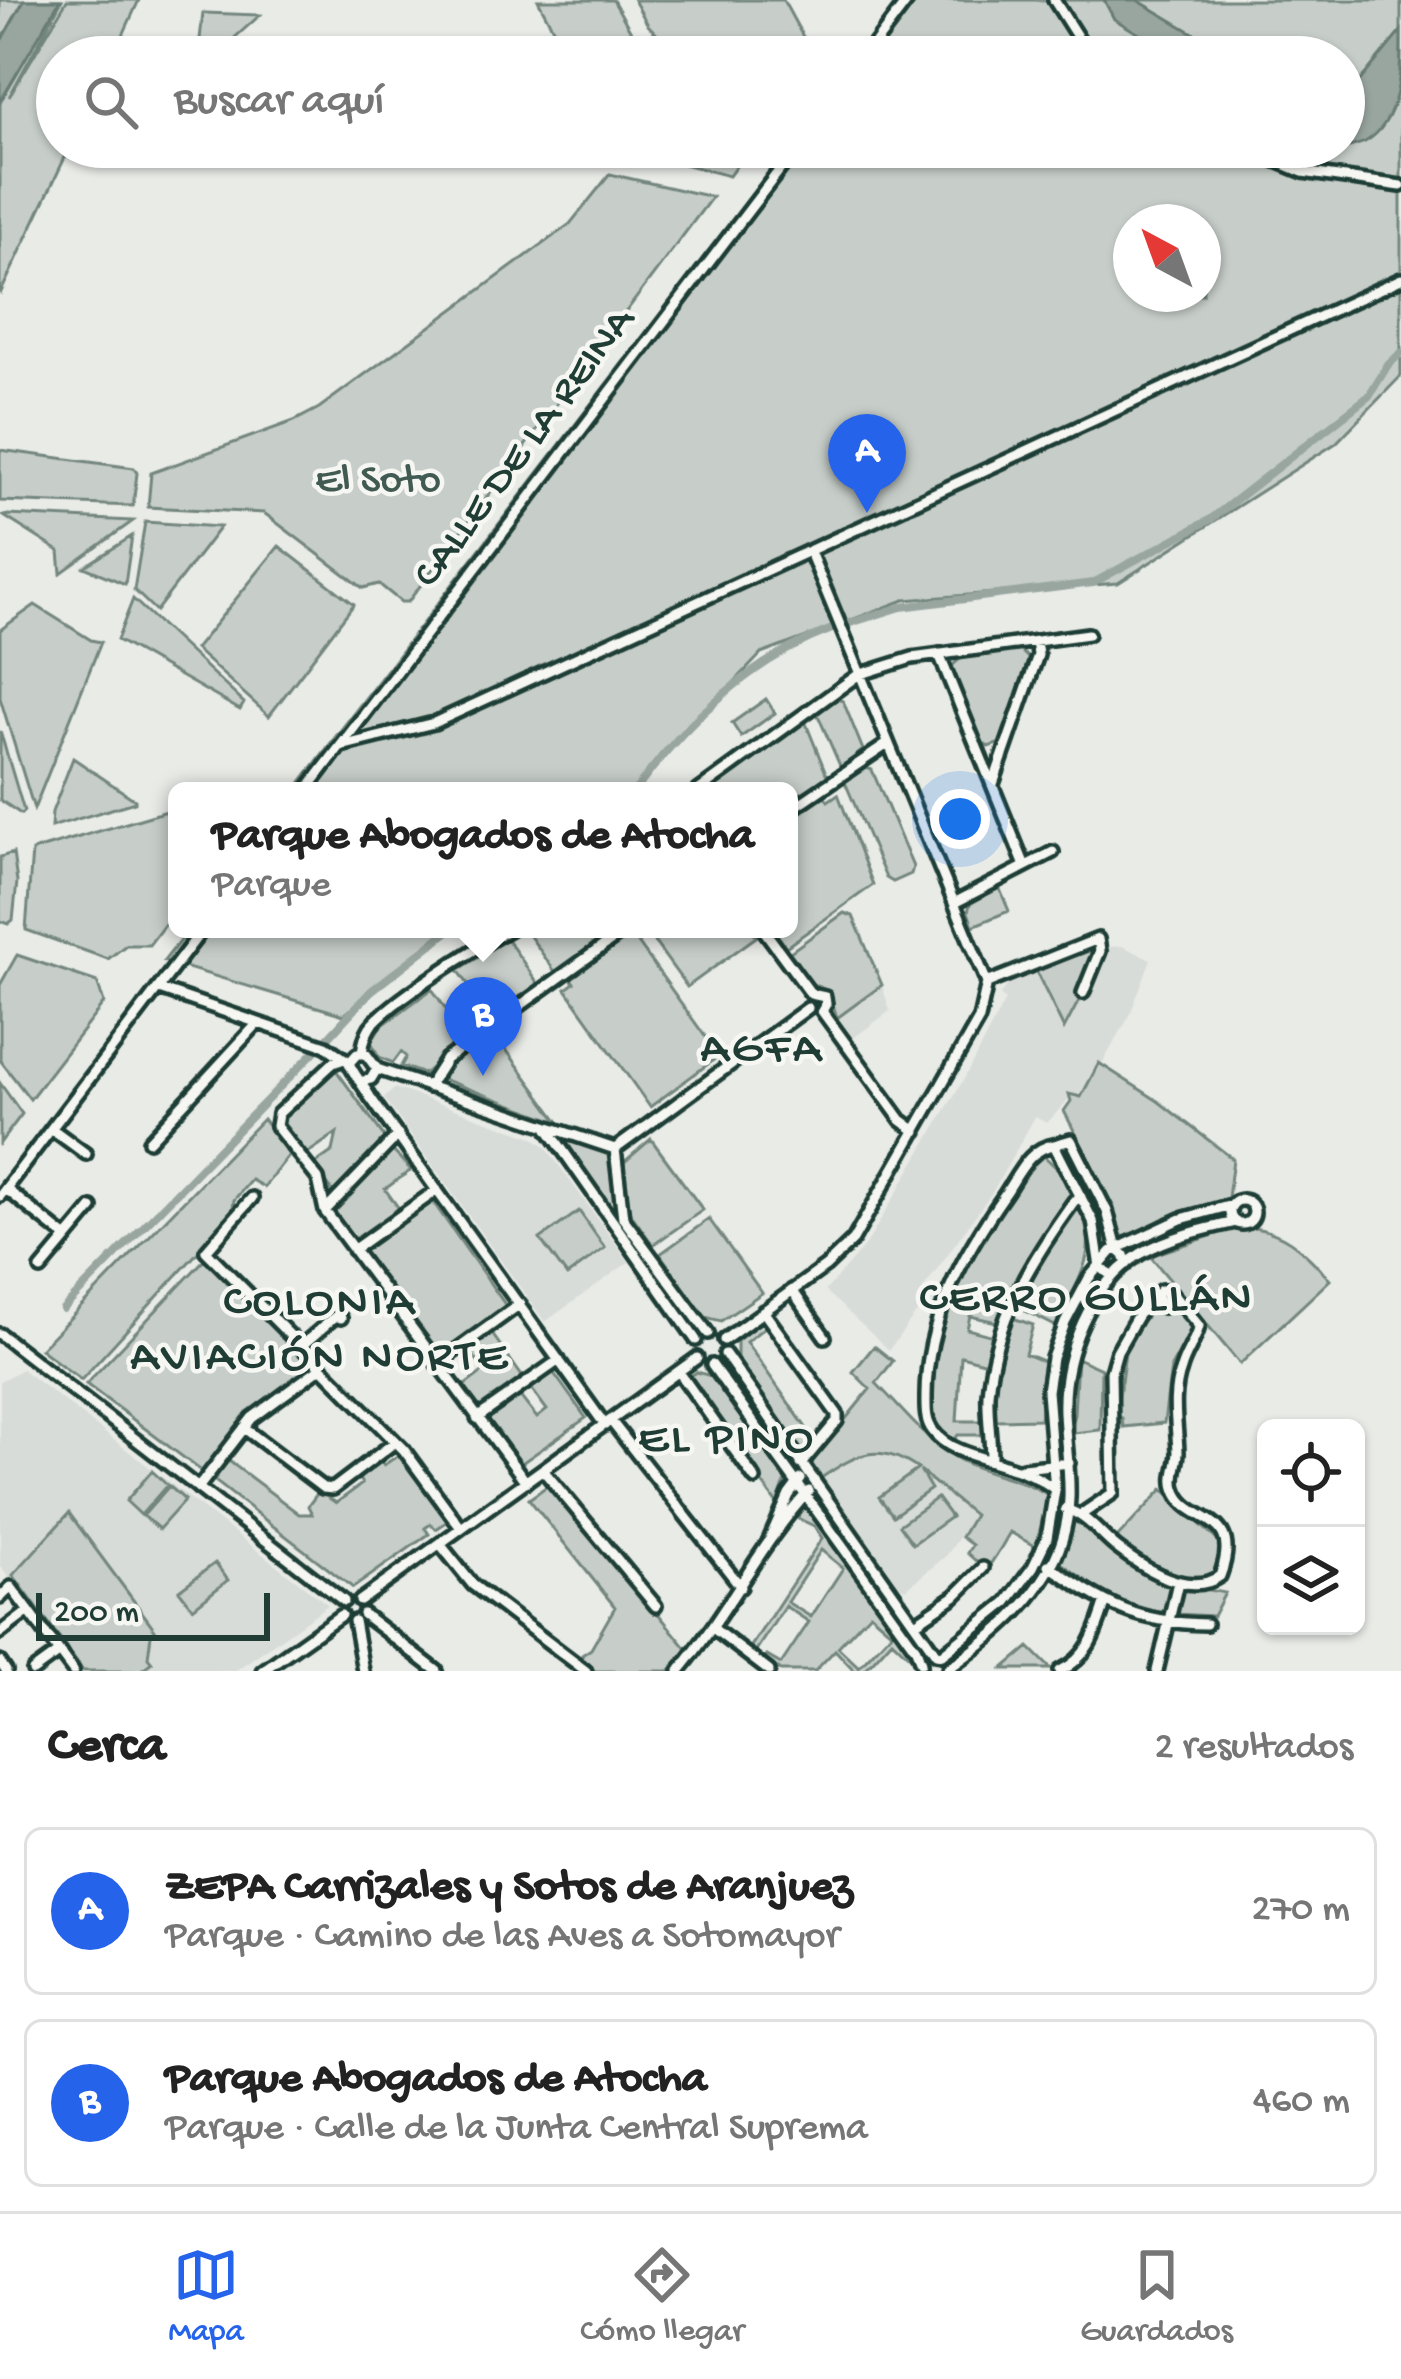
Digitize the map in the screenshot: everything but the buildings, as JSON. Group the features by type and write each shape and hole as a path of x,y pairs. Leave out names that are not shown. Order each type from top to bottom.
{"street":[{"path":"881,36 908,0"},
{"path":"1054,0 1077,36"},
{"name":"CALLE DE LA REINA","path":"313,782 781,168"},
{"path":"1294,168 1401,186"},
{"path":"341,746 434,723 1401,279"},
{"path":"724,1340 826,1266 853,1240 980,1019 987,983 810,552"},
{"path":"710,782 858,675 912,658 1088,634"},
{"path":"992,785 1038,655 1036,641"},
{"path":"939,654 1025,866"},
{"path":"798,806 886,745"},
{"path":"980,756 1004,754"},
{"path":"954,903 1053,852"},
{"path":"67,1238 3,1192 196,938"},
{"path":"362,1054 376,1021 494,938"},
{"path":"428,1087 446,1059 614,938"},
{"path":"615,1149 808,1008 811,994 771,938"},
{"path":"987,983 1099,939 1100,951 1083,993"},
{"path":"159,988 326,1046 347,1061 559,1360 741,1587"},
{"path":"811,994 825,997 822,1011"},
{"path":"808,1008 822,1011"},
{"path":"822,1011 901,1120 916,1131"},
{"path":"149,1141 257,1024"},
{"path":"362,1054 333,1063 274,1120 318,1179 325,1211 526,1482"},
{"path":"362,1054 376,1069 615,1149"},
{"path":"363,1081 376,1069"},
{"path":"52,1129 86,1154"},
{"path":"548,1129 697,1340 698,1358"},
{"path":"325,1211 398,1135"},
{"path":"1054,1490 1023,1468 961,1450 931,1430 926,1407 927,1363 944,1300 977,1234 1035,1152 1071,1140 1127,1264"},
{"path":"1054,1145 1093,1221 1102,1272 1112,1276"},
{"path":"615,1149 623,1218 708,1333 724,1340"},
{"path":"353,1250 437,1190"},
{"path":"991,1459 988,1396 1001,1331 1040,1250 1081,1197"},
{"path":"252,1198 206,1251 395,1442 461,1528"},
{"path":"698,1358 712,1364 806,1493 916,1649 919,1667 939,1654 1007,1602 1038,1559 1054,1507 1047,1391 1052,1358 1065,1323 1100,1262 1181,1219 1245,1200 1253,1208 1248,1222 1187,1234 1142,1253 1112,1276 1080,1331 1066,1372 1069,1510 1050,1566 1017,1612 947,1670 939,1654 725,1354 724,1340"},
{"path":"1232,1205 1230,1213 1236,1222"},
{"path":"41,1269 92,1208"},
{"path":"1054,1507 1082,1514 1115,1547 1178,1582 1200,1585 1220,1576 1225,1540 1219,1528 1180,1500 1175,1488 1180,1369 1199,1326 1165,1289 1148,1302 1118,1351 1111,1372 1113,1492 1082,1514"},
{"path":"792,1290 825,1337"},
{"path":"437,1364 520,1304"},
{"path":"763,1312 837,1421 797,1482 768,1543"},
{"path":"300,1347 336,1316 341,1318"},
{"path":"697,1340 708,1333"},
{"path":"0,1334 344,1600 354,1598 359,1612 359,1670"},
{"path":"712,1364 725,1354"},
{"path":"262,1671 341,1615 359,1612 461,1528 698,1358"},
{"path":"477,1418 559,1360"},
{"path":"198,1488 262,1409 320,1368"},
{"path":"679,1372 755,1479"},
{"path":"244,1428 323,1488 333,1489 395,1442"},
{"path":"1023,1468 1069,1463"},
{"path":"543,1470 656,1606"},
{"path":"679,1671 714,1629 768,1543 816,1485"},
{"path":"440,1544 473,1585 586,1671"},
{"path":"1038,1559 1106,1604 1168,1623 1206,1624"},
{"path":"915,1623 955,1596 983,1568"},
{"path":"1157,1671 1178,1582"},
{"path":"0,1598 11,1587 73,1671"},
{"path":"341,1615 344,1600"},
{"path":"1060,1671 1079,1660 1088,1647 1106,1604"},
{"path":"0,1633 29,1612"},
{"path":"359,1612 432,1670"},
{"path":"714,1629 769,1671"},
{"path":"33,1671 59,1652"},
{"path":"0,1662 6,1671"}],"shaded area":[{"path":"24,0 60,0 0,102 0,43"},
{"path":"1104,0 1137,0 1198,36 1143,36 1114,19"},
{"path":"1401,31 1392,108 1386,122 1365,142 1365,75"},
{"path":"1122,946 1151,959 1129,1017 1085,1093 1071,1097 1047,1123 1035,1117 993,1191 923,1289 929,1296 889,1350 825,1291 867,1243 965,1077 1009,983 1036,971 1064,1028 1106,947"},
{"path":"882,985 890,1011 852,1039 837,1018"},
{"path":"395,1088 533,1137 545,1146 629,1262 545,1322 384,1098"},
{"path":"22,1369 328,1605 235,1671 77,1671 0,1565 0,1381"},
{"path":"871,1453 915,1467 974,1515 947,1555 906,1589 899,1586 821,1478 854,1456"}],"green space":[{"path":"0,0 62,0 42,36 36,36 36,48 9,97 36,52 36,168 60,168 0,294"},
{"path":"67,0 139,0 123,36 45,36"},
{"path":"538,0 613,0 633,36 557,36"},
{"path":"634,0 783,0 803,36 659,36"},
{"path":"901,0 1401,0 1401,376 1336,443 1118,583 904,600 761,654 640,782 301,782 772,168 1365,168 1365,36 873,36"},
{"path":"203,13 260,15 236,36 200,36"},
{"path":"699,168 735,168 729,176"},
{"name":"El Soto","path":"610,174 712,197 408,602 401,602 379,584 363,588 264,513 148,507 151,473 319,408 570,224"},
{"path":"0,450 134,468 133,506 0,501"},
{"path":"4,516 133,521 61,573 59,551"},
{"path":"145,522 220,527 156,611 134,590"},
{"path":"132,536 125,584 84,567"},
{"path":"279,546 354,604 269,716 195,649"},
{"path":"133,599 244,703 240,710 117,640"},
{"path":"35,605 101,642 34,809 0,698 0,630"},
{"path":"1020,650 1028,658 1027,667 1001,743 988,747 981,741 952,666 961,658"},
{"path":"766,699 775,713 741,737 732,723"},
{"path":"836,699 843,701 863,750 841,768 817,713"},
{"path":"805,721 828,778 798,800 798,782 720,782"},
{"path":"0,731 24,811 21,814 0,800"},
{"path":"73,758 135,802 51,827 52,812"},
{"path":"863,767 872,770 913,867 911,874 893,882 886,878 845,782"},
{"path":"838,794 873,885 786,947 780,938 798,938 798,814 824,795 828,801"},
{"path":"168,811 168,920 149,945 126,945 108,959 26,930 32,851"},
{"path":"13,853 17,882 13,920 8,924 0,921 0,857"},
{"path":"999,887 1009,911 973,926 970,904"},
{"path":"844,913 853,916 882,985 837,1018 829,991 812,984 790,952"},
{"path":"182,938 435,938 344,1015 164,961"},
{"path":"531,938 605,938 556,973"},
{"path":"624,938 635,938 719,1056 650,1107 566,989 574,983 570,977"},
{"path":"652,938 755,938 687,987"},
{"path":"507,939 539,985 492,1018 458,970"},
{"path":"1104,945 1106,949 1064,1029 1036,971"},
{"path":"17,955 97,982 104,1003 30,1099 0,1060 0,985"},
{"path":"432,989 466,1038 424,1074 401,1066 406,1057 401,1052 393,1063 379,1057 371,1042 380,1027"},
{"path":"494,1033 559,1122 439,1078 449,1065"},
{"path":"1099,1063 1233,1159 1228,1198 1164,1218 1130,1237 1122,1236 1112,1204 1064,1111 1071,1101 1069,1094 1081,1097"},
{"path":"336,1070 386,1139 333,1192 313,1165 333,1151 337,1133 305,1155 281,1121 322,1078"},
{"path":"0,1083 22,1114 0,1143"},
{"path":"263,1119 289,1155 264,1187 251,1180 234,1200 232,1215 81,1380 40,1349"},
{"path":"559,1134 611,1153 618,1213 645,1254 641,1256 557,1139"},
{"path":"651,1139 703,1210 653,1245 626,1207 622,1164"},
{"path":"1068,1144 1101,1209 1110,1247 1103,1247 1095,1212 1060,1149"},
{"path":"391,1149 411,1170 385,1189 400,1210 355,1240 334,1207"},
{"path":"1043,1155 1064,1175 1074,1195 1024,1267 997,1322 970,1316 967,1329 994,1336 987,1363 961,1356 957,1421 983,1421 983,1435 958,1435 953,1442 933,1422 933,1366 946,1308 986,1229 1037,1156"},
{"path":"433,1202 506,1306 440,1354 362,1250"},
{"path":"1080,1206 1087,1254 1057,1327 1018,1307 1042,1260"},
{"path":"579,1211 605,1248 567,1276 540,1239"},
{"path":"709,1219 762,1293 721,1321 705,1317 660,1254"},
{"path":"1238,1227 1279,1235 1330,1280 1240,1364 1150,1256"},
{"path":"205,1259 314,1367 254,1412 204,1473 86,1384"},
{"path":"1090,1289 1095,1291 1064,1368 1062,1451 1057,1451 1058,1367"},
{"path":"1149,1307 1164,1314 1177,1310 1192,1329 1171,1367 1164,1423 1123,1427 1122,1418 1116,1417 1125,1352"},
{"path":"1013,1318 1033,1325 1025,1354 1045,1362 1040,1419 996,1420 995,1377"},
{"path":"761,1321 765,1327 746,1342 814,1439 803,1453 737,1360 737,1341"},
{"path":"490,1331 524,1379 479,1409 461,1388 484,1371 467,1347"},
{"path":"874,1346 893,1361 876,1383 936,1444 960,1460 1048,1495 1036,1547 1010,1532 975,1584 926,1624 919,1614 979,1564 967,1553 972,1545 961,1537 974,1515 920,1471 931,1489 893,1516 879,1497 918,1469 891,1455 857,1457 821,1478 810,1463 870,1389 853,1372"},
{"path":"1077,1358 1101,1369 1100,1430 1073,1433"},
{"path":"553,1372 586,1418 519,1465 486,1419 519,1395 537,1418 547,1410 530,1387"},
{"path":"697,1372 711,1376 786,1479 777,1504 689,1382"},
{"path":"734,1376 800,1468 794,1472 728,1380"},
{"path":"400,1454 448,1521 436,1529 431,1524 425,1528 429,1534 353,1588 211,1478 225,1458 299,1514 312,1514 308,1506 319,1491 336,1503 362,1484 358,1477 379,1461 384,1465"},
{"path":"152,1471 167,1485 141,1515 126,1501"},
{"path":"551,1483 688,1650 669,1671 591,1671 584,1665 582,1655 591,1649 615,1607 529,1499"},
{"path":"169,1486 185,1500 159,1529 143,1516"},
{"path":"1163,1489 1220,1543 1219,1566 1209,1576 1171,1572 1147,1562 1116,1539"},
{"path":"937,1498 951,1517 913,1544 899,1525"},
{"path":"824,1501 923,1641 918,1645 817,1504"},
{"path":"805,1506 911,1658 892,1640 864,1671 855,1671 835,1650 815,1671 781,1671 765,1659 781,1664 809,1622 785,1606 755,1652 750,1648 822,1538 814,1526 797,1518","holes":["821,1550 843,1568 811,1617 787,1602","870,1613 892,1632 859,1667 838,1647"]},
{"path":"69,1513 156,1631 151,1635 148,1657 152,1662 140,1671 83,1671 13,1575"},
{"path":"1075,1515 1118,1554 1173,1582 1167,1611 1125,1605 1061,1563"},
{"path":"215,1563 228,1580 193,1608 179,1590"},
{"path":"1034,1573 1040,1577 996,1628 964,1653 960,1647 1010,1605"},
{"path":"1182,1585 1225,1593 1213,1616 1176,1614"},
{"path":"1029,1647 1051,1669 1003,1669"}],"waterway":[{"path":"844,625 901,607 1093,583 1211,519 1369,396 1401,353"},
{"path":"642,782 722,695 774,657 832,629"},
{"path":"324,1042 371,991 439,938"},
{"path":"63,1309 315,1051"}],"place":[{"name":"ZEPA Carrizales y Sotos de Aranjuez","path":"867,513"},
{"name":"Parque Abogados de Atocha","path":"483,1076"}],"district":[{"name":"AGFA","path":"762,1051"},
{"name":"CERRO GULLÁN","path":"1087,1300"},
{"name":"COLONIA AVIACIÓN NORTE","path":"320,1332"},
{"name":"EL PINO","path":"727,1441"}]}
